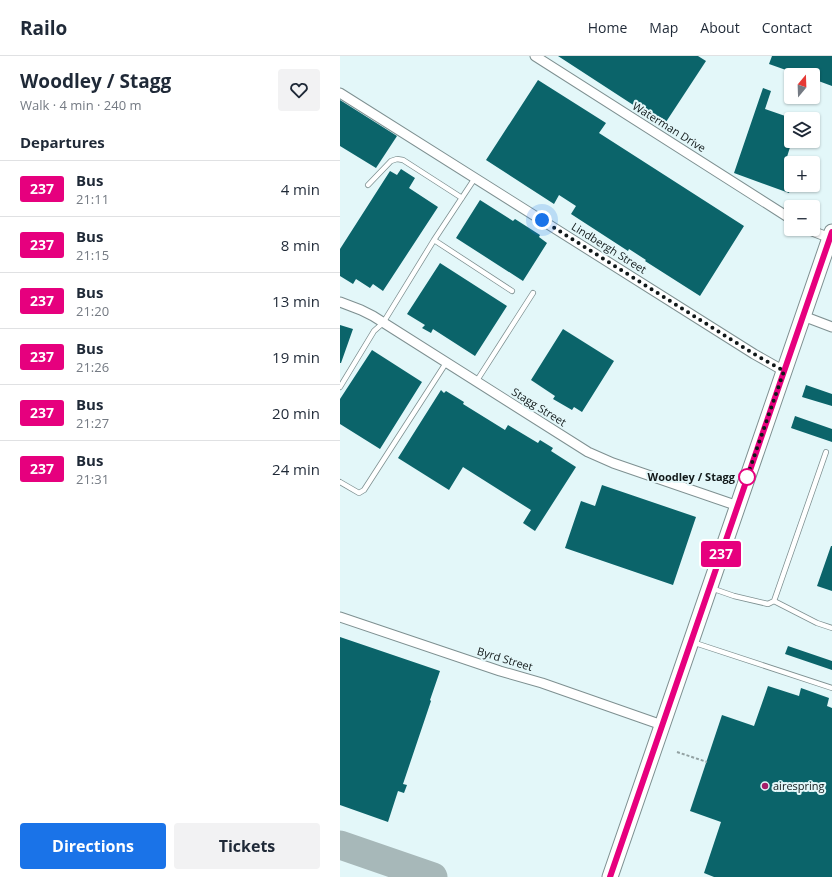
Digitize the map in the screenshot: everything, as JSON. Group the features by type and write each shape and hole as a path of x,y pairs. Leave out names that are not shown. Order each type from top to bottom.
{"main road":[{"path":"610,877 831,235"}],"street":[{"name":"Waterman Drive","path":"535,56 784,215"},
{"name":"Lindbergh Street","path":"340,93 754,354 784,371"},
{"path":"820,232 831,235"},
{"name":"Stagg Street","path":"340,302 361,310 588,452 600,458 738,506"},
{"path":"803,316 832,327"},
{"name":"Byrd Street","path":"340,617 500,672 542,683 662,724"}],"lane":[{"path":"368,185 391,161 397,159 403,160 462,198"},
{"path":"340,387 374,331 382,323 475,178"},
{"path":"434,240 512,291"},
{"path":"476,382 533,293"},
{"path":"340,482 359,493 364,490 446,363"},
{"path":"710,588 734,596 768,604 774,601 826,452"},
{"path":"774,601 817,623 832,628"},
{"path":"691,642 832,688"}],"path":[{"path":"677,752 707,762"}],"building":[{"path":"558,56 698,56 706,61 664,125"},
{"path":"772,56 832,56 832,86 820,82 820,68 784,68 784,69 769,64"},
{"path":"538,80 606,123 599,133 744,226 700,296 629,249 628,251 571,214 576,206 559,195 554,204 486,160"},
{"path":"763,88 771,91 765,109 784,116 784,148 790,148 787,156 784,156 784,191 734,173"},
{"path":"340,100 397,136 376,168 340,146"},
{"path":"401,169 415,178 409,188 438,207 383,291 373,284 370,288 356,279 353,284 340,276 340,249 390,171 397,175"},
{"path":"480,200 513,221 515,219 540,235 539,237 547,243 523,281 456,238"},
{"path":"440,263 507,306 475,356 433,329 431,333 422,328 425,325 407,314"},
{"path":"340,325 353,329 341,363 340,363"},
{"path":"563,329 614,361 582,412 574,407 572,410 553,399 555,396 531,380"},
{"path":"372,350 422,382 380,449 340,424 340,399"},
{"path":"806,385 832,394 832,406 802,397"},
{"path":"441,390 444,393 446,391 464,402 463,404 505,430 508,425 538,443 540,440 553,448 551,451 576,467 535,531 523,523 531,510 463,467 449,490 398,458"},
{"path":"795,416 832,429 832,442 791,428"},
{"path":"602,485 696,517 673,585 565,548 581,501 595,506"},
{"path":"832,546 832,591 817,586"},
{"path":"340,637 440,671 403,784 407,785 404,793 398,791 388,822 340,805"},
{"path":"788,646 832,661 832,670 785,654"},
{"name":"airespring","path":"768,686 799,696 801,688 829,698 827,706 832,708 832,877 714,877 704,873 721,822 690,811 722,715 754,726"}],"taxiway":[{"path":"340,845 433,877"}],"bus line":[{"name":"237","path":"610,877 832,232"}],"place":[{"name":"Woodley / Stagg","path":"747,477"},
{"name":"airespring","path":"765,786"}],"route":[{"path":"542,220 754,354 784,371 747,477"}]}
